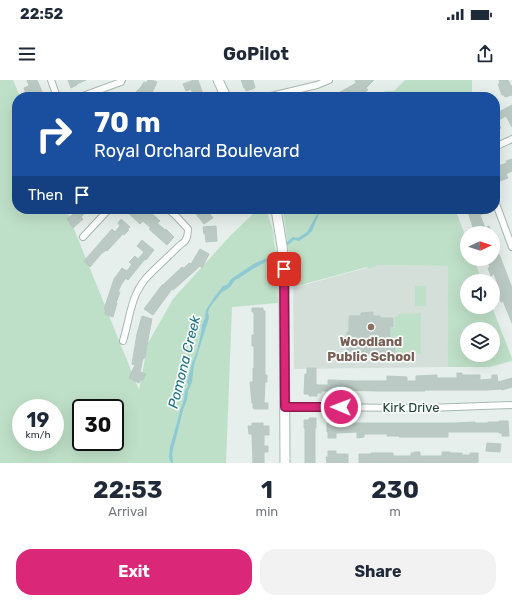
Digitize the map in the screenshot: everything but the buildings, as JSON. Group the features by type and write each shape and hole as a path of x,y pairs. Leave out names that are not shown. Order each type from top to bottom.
{"street":[{"path":"51,80 55,92"},
{"path":"94,92 121,82 122,80"},
{"path":"218,80 224,92"},
{"path":"288,92 317,85 329,80"},
{"path":"500,145 512,139"},
{"path":"83,236 104,214"},
{"path":"123,341 132,303 137,290 151,273 185,241 187,236 188,229 174,214"},
{"path":"277,214 283,254 285,463"},
{"path":"500,214 512,247"},
{"name":"Kirk Drive","path":"285,407 427,408 512,405"}],"shaded area":[{"name":"Woodland Public School","path":"377,265 448,266 448,367 294,369 293,288"}],"green space":[{"path":"0,80 13,80 18,92 12,92 12,214 68,214 139,390 148,343 173,299 230,236 253,214 268,214 273,230 277,265 278,303 232,307 226,463 0,463"},
{"path":"405,80 472,80 472,92 384,92 394,91"},
{"path":"284,214 457,214 462,226 460,226 460,266 477,266 479,274 460,274 460,314 495,314 498,322 460,322 460,362 500,362 500,327 512,361 489,367 448,367 448,266 378,265 369,269 367,267 293,287"},
{"path":"415,286 426,286 426,306 415,306"},
{"path":"421,313 421,354 396,355 396,343 394,342 394,336 391,336 391,328 395,328 395,317 398,316 398,314"}],"water":[{"path":"317,214 319,214 312,231 308,235 299,241 294,240 271,259 235,280 230,287 221,293 210,307 208,312 209,318 194,365 192,382 188,391 187,400 172,454 173,463 171,463 169,458 170,447 185,391 188,386 187,382 197,351 206,310 223,286 227,285 231,279 255,263 270,257 293,237 298,238 307,232"}],"place":[{"name":"Woodland Public School","path":"371,327"}],"route":[{"path":"284,269 285,407 341,407"}],"water label":[{"name":"Pomona Creek","path":"184,362"}]}
